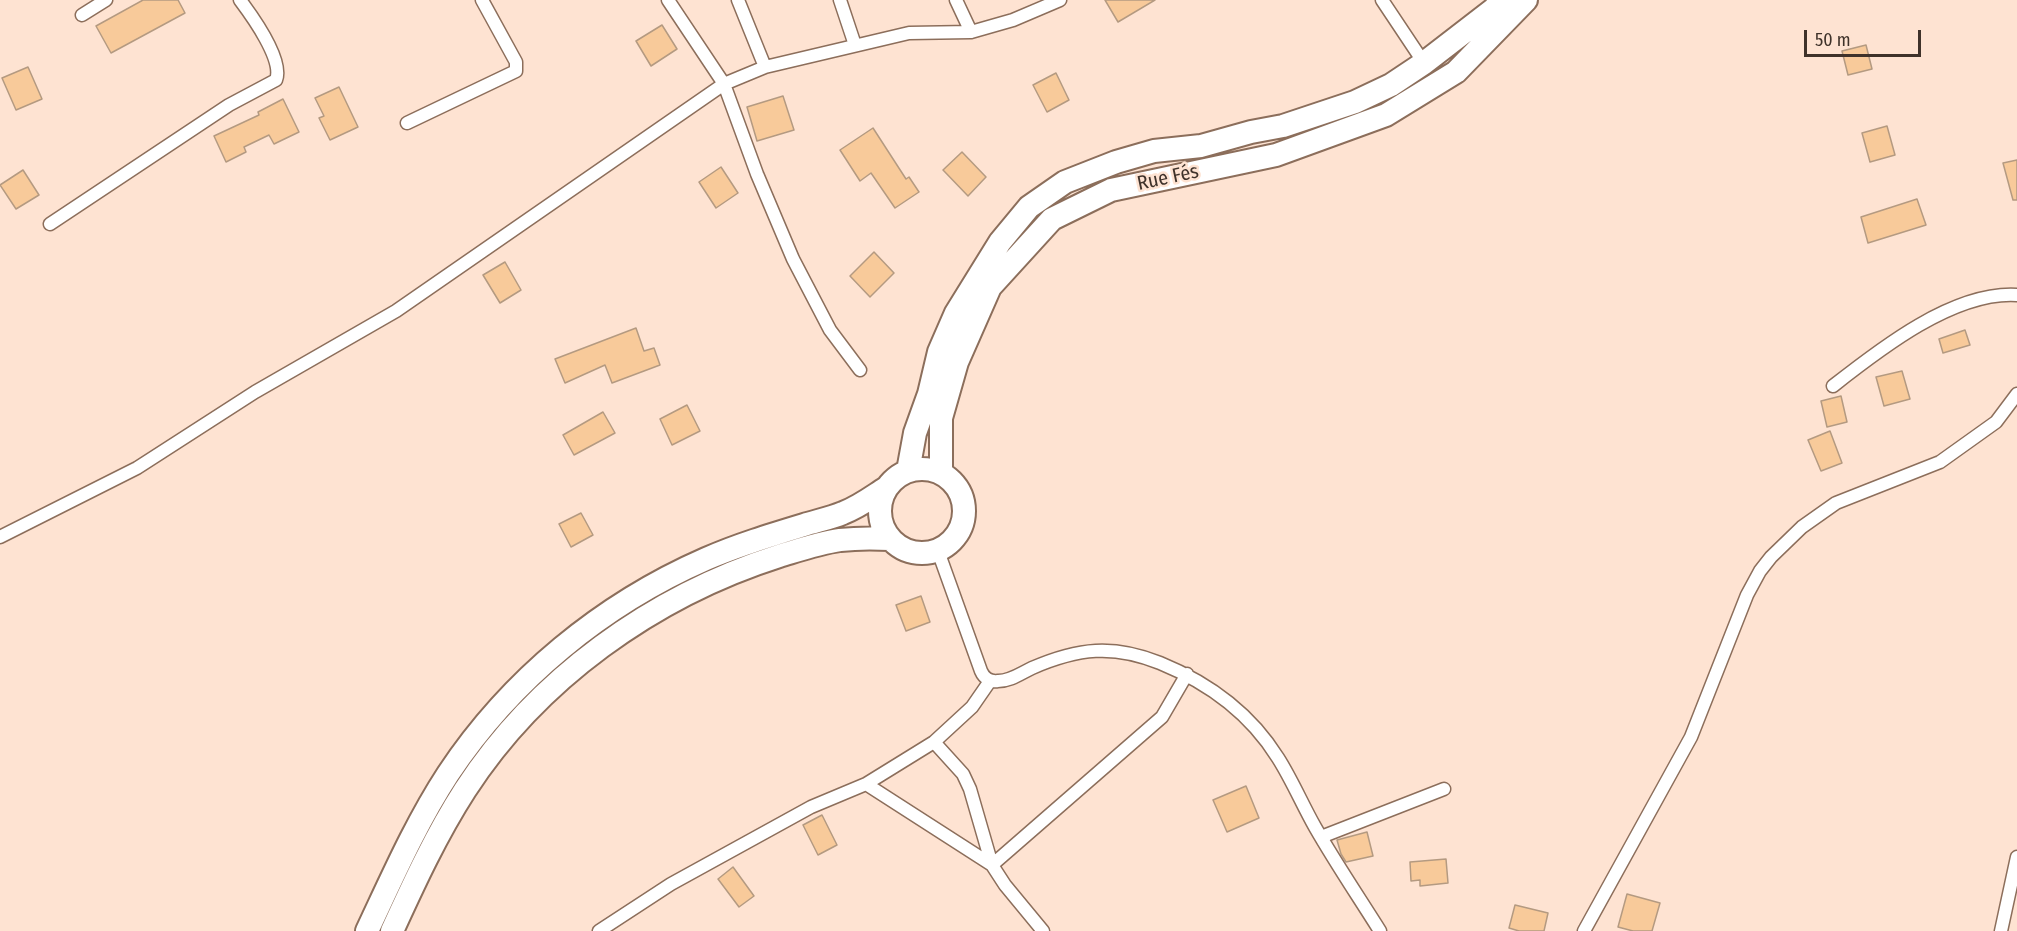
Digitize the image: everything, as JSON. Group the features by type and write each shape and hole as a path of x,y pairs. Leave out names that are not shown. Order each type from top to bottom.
{"highway":[{"name":"Rue Fés","path":"908,471 915,433 929,394 939,352 956,313 1000,242 1029,207 1065,182 1116,162 1154,152 1201,146 1283,126 1355,102 1391,85 1424,63 1494,9 1501,0"},
{"name":"Rue Fés","path":"941,472 941,418 957,362 990,287 1052,219 1111,190 1276,155 1386,115 1456,72 1526,0"},
{"path":"367,931 409,842 447,776 492,716 545,662 605,615 669,575 739,545 840,514 886,488 896,477 908,471 926,468 941,472 956,485 964,502 964,512 963,522 954,540 938,551 921,554 904,550 890,539 881,523 880,505 886,488"},
{"path":"392,931 428,852 465,789 510,732 561,680 618,634 680,597 746,567 816,545 840,540 890,539"}],"street":[{"path":"82,15 106,0"},
{"path":"407,123 516,71 516,62 482,0"},
{"path":"669,0 724,84 793,259 830,330 860,370"},
{"path":"738,0 765,67"},
{"path":"840,0 855,45"},
{"path":"956,0 971,32"},
{"path":"0,537 137,468 255,392 396,312 724,84 765,67 909,33 971,32 1013,20 1060,0"},
{"path":"1382,0 1424,63"},
{"path":"50,224 229,105 276,80 279,73 275,58 243,1"},
{"path":"1833,386 1884,346 1933,318 1980,298 2017,295"},
{"path":"1584,931 1594,908 1637,838 1691,737 1747,595 1771,557 1802,527 1836,503 1940,462 1996,422 2017,394"},
{"path":"938,551 981,671 990,681 1004,681 1060,658 1092,651 1119,650 1132,652 1187,674 1206,685 1238,710 1256,727 1279,760 1321,837 1380,931"},
{"path":"992,865 1162,717 1187,674"},
{"path":"599,931 671,884 811,807 866,784 934,742 972,707 990,681"},
{"path":"934,742 963,774 970,789 992,865 1005,885 1043,931"},
{"path":"866,784 992,865"},
{"path":"1321,837 1444,789"},
{"path":"2001,931 2017,857"}],"building":[{"path":"143,0 178,0 185,13 111,53 96,26"},
{"path":"1105,0 1155,0 1118,22"},
{"path":"662,25 677,49 651,66 636,41"},
{"path":"1866,45 1872,69 1848,75 1842,51"},
{"path":"28,67 42,99 16,110 2,78"},
{"path":"1056,73 1069,100 1047,112 1033,85"},
{"path":"339,87 358,127 330,140 319,118 324,116 315,98"},
{"path":"783,96 794,130 757,141 747,107"},
{"path":"283,99 299,132 274,144 269,135 244,147 246,152 226,162 214,136 259,115 258,112"},
{"path":"1887,126 1895,155 1870,162 1862,133"},
{"path":"873,128 906,179 909,177 919,192 895,208 871,173 860,181 840,150"},
{"path":"962,152 986,177 968,196 943,170"},
{"path":"2017,160 2017,200 2013,200 2003,163"},
{"path":"721,167 738,193 716,208 699,182"},
{"path":"23,170 39,195 16,209 0,185"},
{"path":"1917,199 1926,225 1868,243 1861,217"},
{"path":"874,252 894,273 870,297 850,276"},
{"path":"505,262 521,290 500,303 483,275"},
{"path":"636,328 644,351 654,348 660,365 612,383 605,365 565,383 555,359"},
{"path":"1965,330 1970,345 1943,353 1939,339"},
{"path":"1902,371 1910,399 1884,406 1876,377"},
{"path":"1841,396 1847,422 1827,427 1821,401"},
{"path":"687,405 700,431 672,445 660,419"},
{"path":"603,412 615,433 574,455 563,435"},
{"path":"1830,431 1842,463 1821,471 1808,440"},
{"path":"581,513 593,535 571,547 559,524"},
{"path":"921,596 930,622 906,631 896,605"},
{"path":"1246,786 1259,818 1227,832 1213,800"},
{"path":"822,815 837,845 818,855 803,825"},
{"path":"1367,832 1373,856 1346,862 1337,840"},
{"path":"1446,859 1448,883 1420,886 1420,880 1411,881 1410,862"},
{"path":"733,867 754,896 739,907 718,879"},
{"path":"1627,894 1660,903 1652,931 1633,931 1618,927"},
{"path":"1515,905 1548,913 1544,931 1519,931 1509,928"}]}
